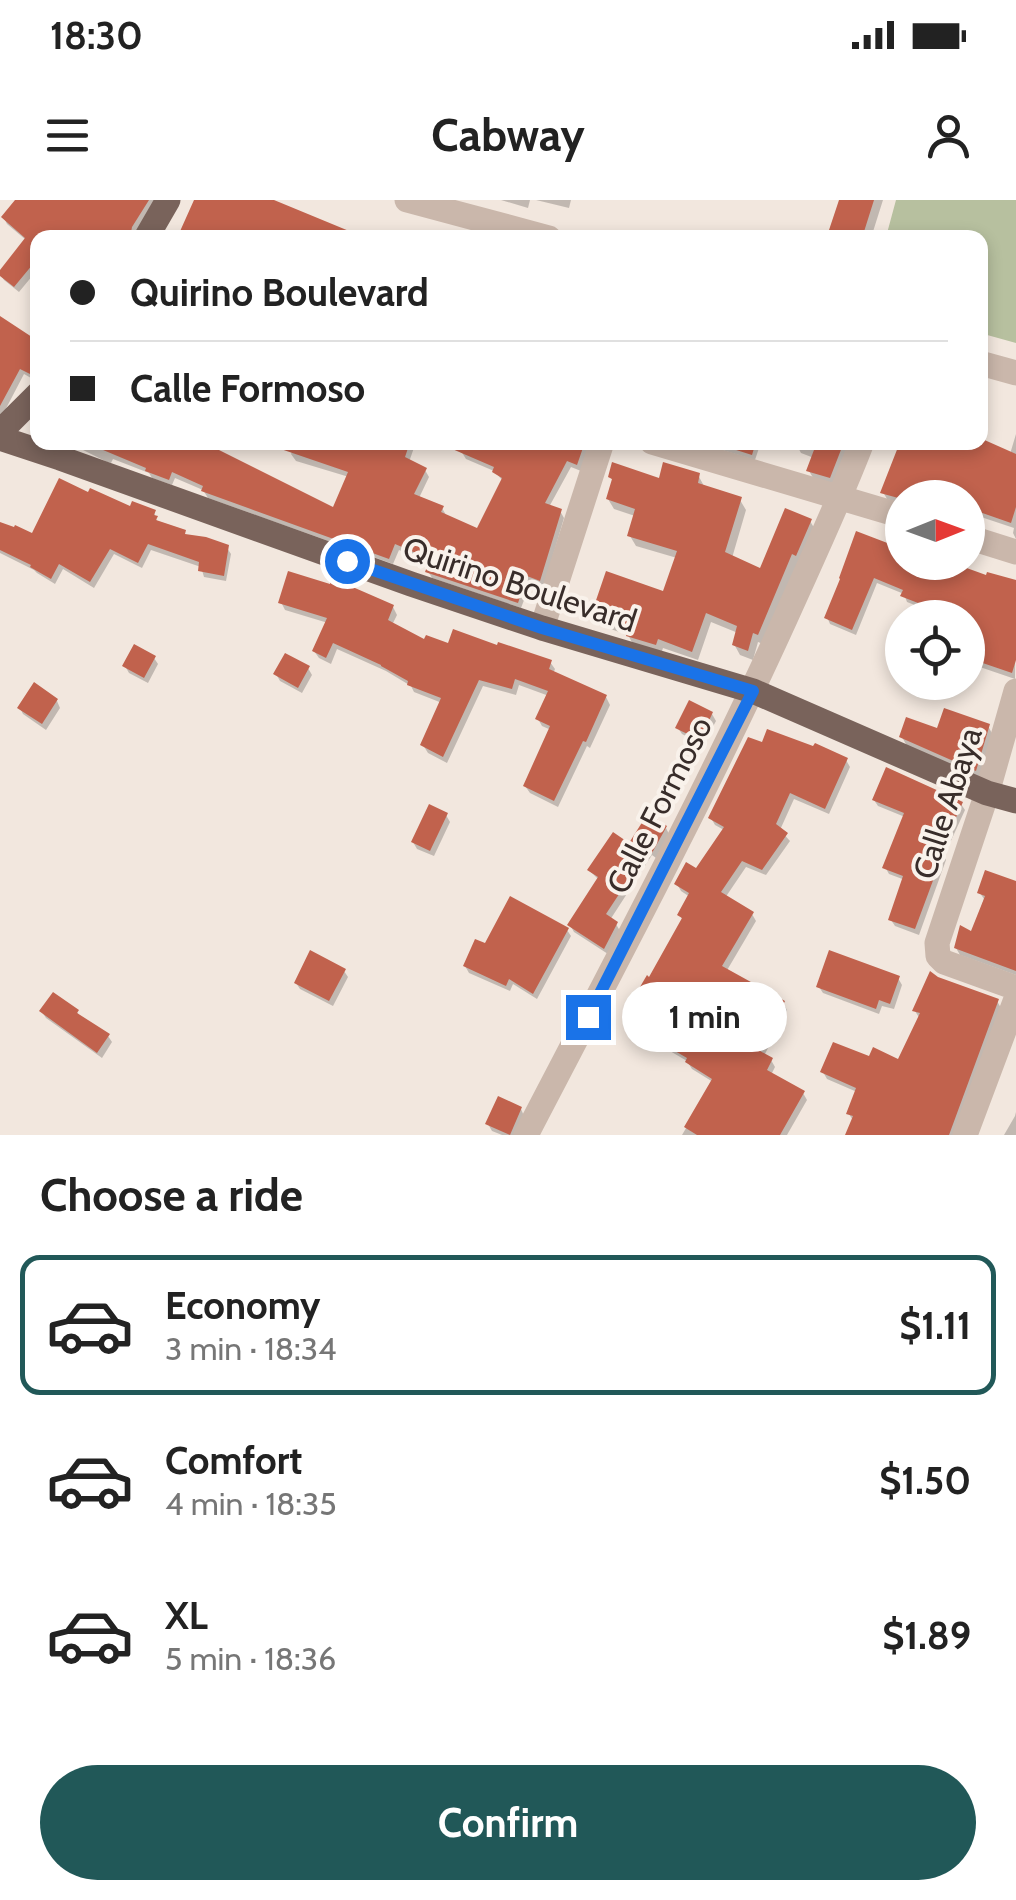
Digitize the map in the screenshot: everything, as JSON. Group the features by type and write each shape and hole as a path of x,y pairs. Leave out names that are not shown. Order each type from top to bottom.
{"main road":[{"path":"151,230 168,200"},
{"path":"0,435 30,403"},
{"name":"Quirino Boulevard","path":"0,435 30,446"},
{"name":"Quirino Boulevard","path":"39,450 411,584 753,691 1016,802"}],"street":[{"path":"407,200 519,230"},
{"path":"988,365 1016,373"},
{"path":"542,628 599,450"},
{"path":"680,450 885,510"},
{"name":"Calle Formoso","path":"526,1135 753,691 859,450"},
{"path":"985,542 1016,552"},
{"name":"Calle Abaya","path":"1016,690 987,793 938,934 937,951 940,960 1016,988"},
{"path":"965,1135 1016,999"}],"green space":[{"path":"896,200 1016,200 1016,343 988,335 988,230 888,230"}],"building":[{"path":"15,200 149,200 131,230 30,230 30,268 14,287 0,276 0,270 25,238 1,217"},
{"path":"194,200 274,200 347,230 181,230"},
{"path":"839,200 874,200 865,230 829,230"},
{"path":"0,316 30,336 30,374 20,369 0,406"},
{"path":"988,442 1016,454 1016,507 1011,523 985,514 985,480 885,480 897,450 988,450"},
{"path":"103,450 219,450 333,507 348,472 284,450 407,450 405,457 427,468 414,494 444,506 441,512 477,528 502,478 492,472 494,467 455,450 582,450 577,465 567,461 545,503 562,509 540,581 527,576 518,603 425,572 430,559 395,544 389,559 201,491 203,486 172,472 169,480 145,471 146,468"},
{"path":"814,450 841,450 830,478 806,471"},
{"path":"612,462 659,478 663,462 700,473 698,483 742,497 725,552 760,568 785,508 812,519 796,556 792,554 758,635 753,633 748,651 732,645 737,626 706,613 692,652 658,639 656,645 626,636 629,628 591,615 606,571 663,591 677,551 627,536 635,509 606,499"},
{"path":"59,478 130,506 132,501 156,510 156,520 186,530 185,534 229,545 224,576 198,571 199,562 148,544 138,563 110,549 90,582 59,564 51,579 0,550 0,522 32,533"},
{"path":"856,531 885,542 885,580 985,580 987,572 1016,580 1016,660 1012,673 985,664 985,600 910,600 900,596 903,590 874,578 852,630 824,618"},
{"path":"288,571 330,584 332,578 394,605 388,620 424,639 426,635 448,643 453,629 497,645 498,642 552,660 549,669 607,695 554,801 523,786 550,726 535,719 548,691 515,679 512,689 479,680 443,757 420,745 441,698 407,685 408,681 381,665 333,643 326,658 312,651 327,618 278,603"},
{"path":"134,644 156,656 144,678 122,666"},
{"path":"285,653 310,666 298,688 273,674"},
{"path":"34,682 58,699 42,724 17,708"},
{"path":"689,700 713,712 700,740 675,728"},
{"path":"944,708 990,724 976,771 899,737 906,717 937,728"},
{"path":"767,729 848,758 825,809 790,793 776,824 788,833 762,870 742,861 721,892 754,912 722,966 785,1001 760,1051 773,1058 767,1070 805,1091 780,1135 697,1135 684,1127 712,1079 685,1062 687,1058 651,1037 659,1022 630,1004 682,918 677,915 689,893 674,884 686,862 696,868 724,827 708,818 748,737 762,742"},
{"path":"886,767 963,802 941,850 944,851 915,929 888,920 903,876 882,868 904,813 872,800"},
{"path":"429,804 448,813 430,851 411,842"},
{"path":"648,813 667,826 652,853 648,850 606,914 618,922 604,949 567,925 598,877 587,870 613,832 629,843"},
{"path":"985,870 1016,881 1016,971 954,948 960,925 971,931 985,896 977,893"},
{"path":"510,896 569,928 533,994 509,979 506,986 463,966 475,939 485,943"},
{"path":"310,950 346,969 329,1001 294,983"},
{"path":"829,950 900,976 890,1004 879,1000 876,1009 816,987"},
{"path":"930,971 999,999 949,1135 845,1135 853,1116 846,1114 856,1088 820,1072 833,1042 869,1056 873,1047 898,1059 920,1013 912,1011"},
{"path":"53,992 110,1034 97,1053 39,1011"},
{"path":"498,1096 522,1107 510,1135 485,1124"}],"route":[{"path":"347,561 542,628 753,691 588,1017"}]}
